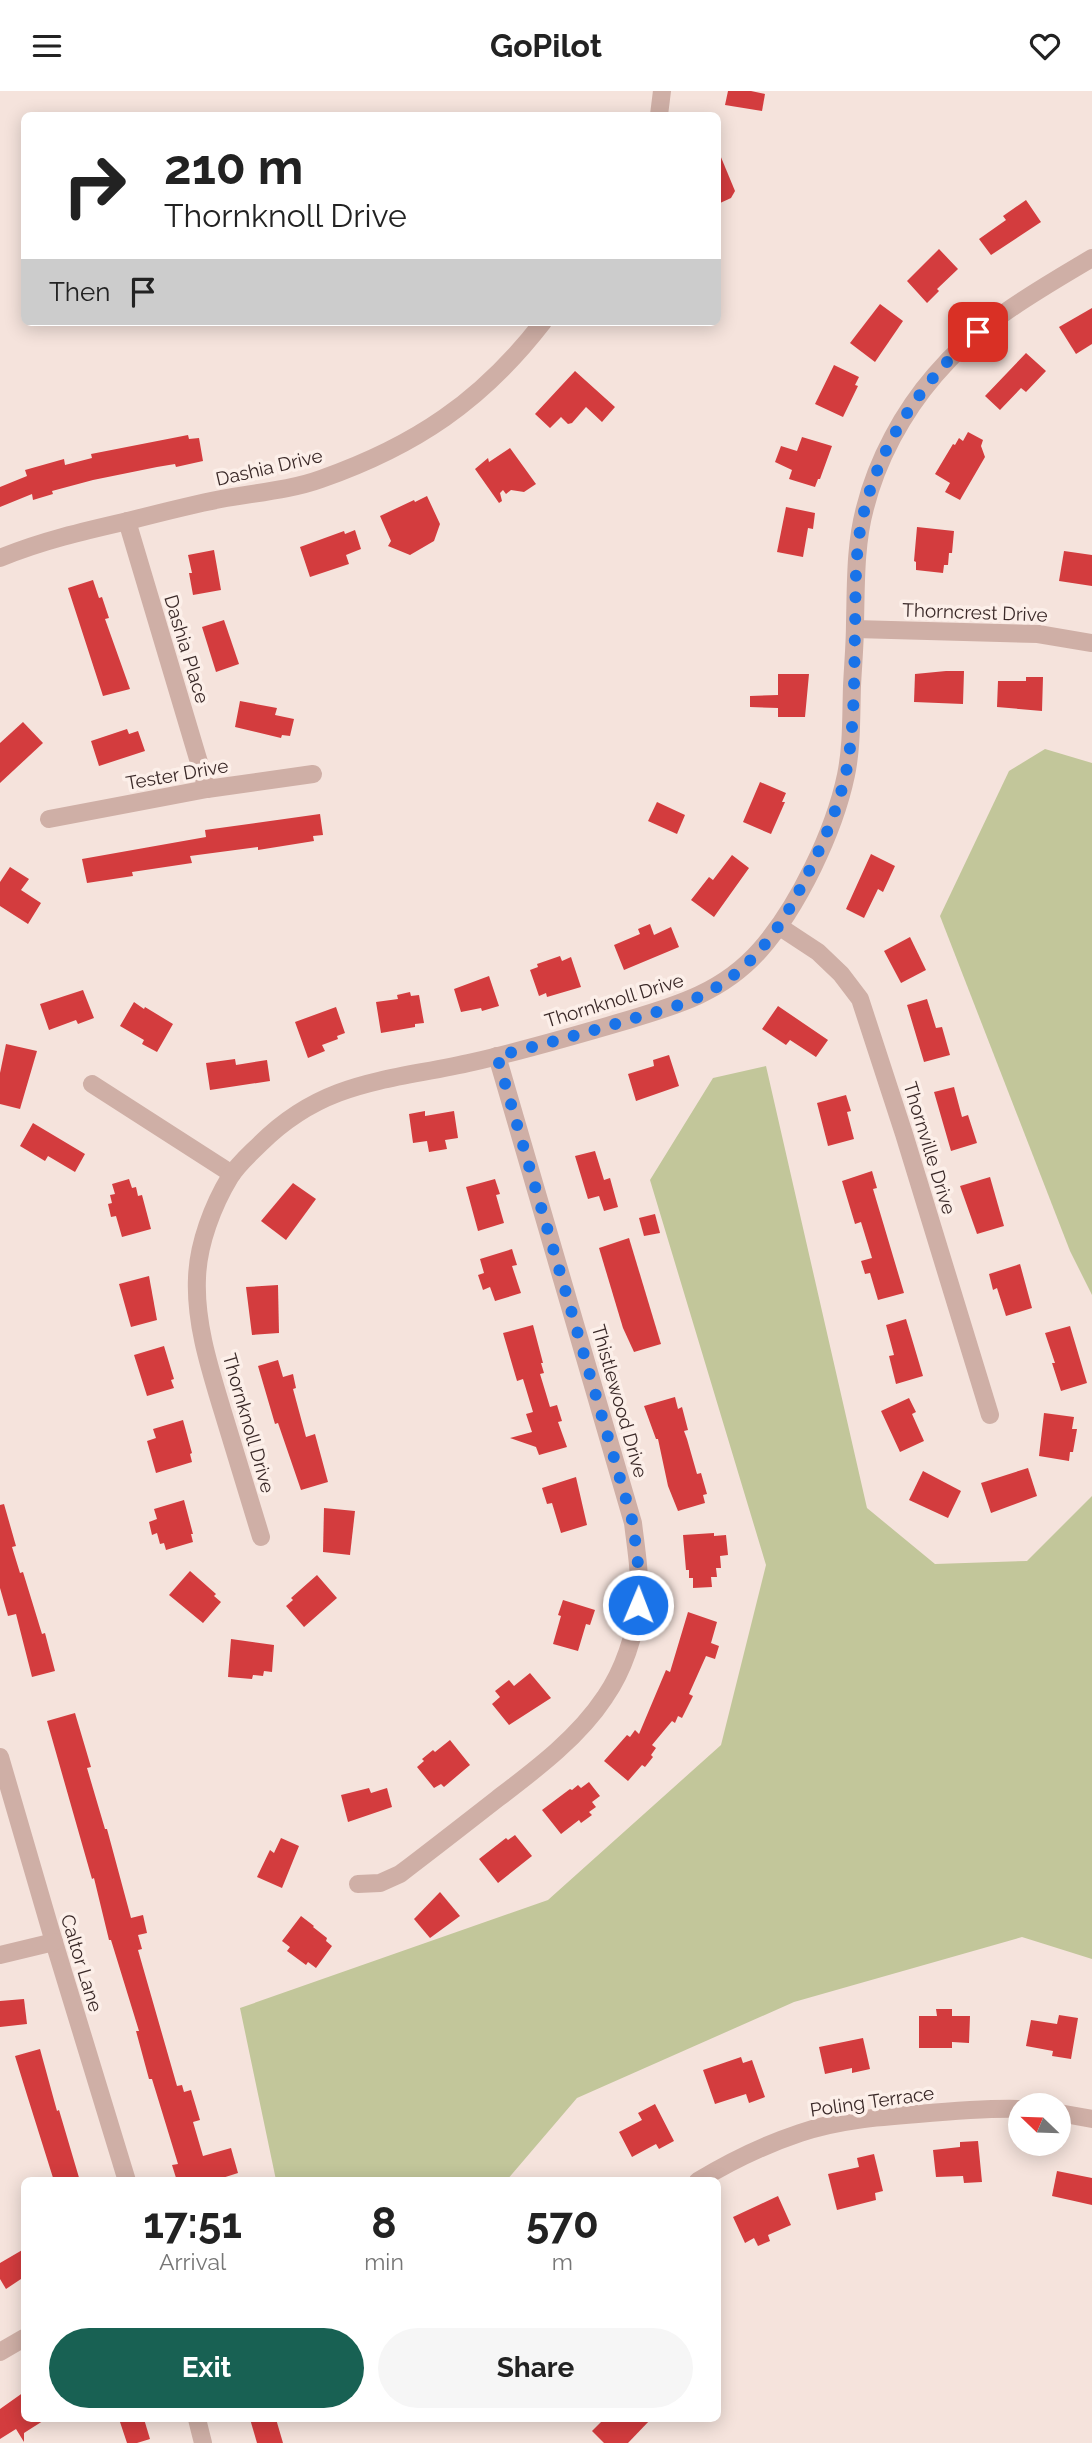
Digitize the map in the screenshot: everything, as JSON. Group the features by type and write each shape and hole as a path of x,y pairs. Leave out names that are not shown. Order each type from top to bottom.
{"street":[{"path":"659,112 662,91"},
{"name":"Thornknoll Drive","path":"261,1537 211,1373 197,1298 197,1272 201,1252 216,1205 232,1174 270,1134 322,1098 364,1083 497,1056 678,1005 708,992 756,955 780,926 820,850 846,775 851,736 857,556 864,509 881,460 900,424 934,375 973,337 1027,297 1092,258"},
{"name":"Dashia Drive","path":"0,558 60,537 197,504 318,480 391,451 434,427 481,391 520,352 540,326"},
{"name":"Dashia Place","path":"127,521 207,789"},
{"name":"Thorncrest Drive","path":"855,629 1038,634 1092,643"},
{"name":"Tester Drive","path":"49,819 207,789 313,774"},
{"name":"Thornville Drive","path":"780,926 826,959 860,999 990,1415"},
{"name":"Thistlewood Drive","path":"358,1884 380,1883 400,1874 560,1747 605,1698 619,1672 631,1640 638,1605 639,1572 633,1523 497,1056"},
{"path":"92,1084 232,1174"},
{"name":"Caltor Lane","path":"0,1757 126,2177"},
{"path":"0,1955 54,1942"},
{"name":"Poling Terrace","path":"705,2177 738,2157 830,2124 890,2116 1008,2109"},
{"path":"1071,2115 1092,2119"},
{"path":"0,2352 21,2339"},
{"path":"198,2422 204,2443"}],"green space":[{"path":"1045,749 1092,763 1092,1295 1070,1251 940,916 1009,771"},
{"path":"766,1066 867,1508 935,1564 1027,1561 1092,1496 1092,1959 1022,1937 794,2002 577,2098 510,2177 275,2177 240,2008 548,1900 721,1745 766,1565 650,1180 713,1078"}],"building":[{"path":"728,91 765,94 762,111 725,105"},
{"path":"721,157 735,191 731,198 721,203"},
{"path":"1026,200 1041,222 991,255 979,239 1006,220 1003,216"},
{"path":"939,249 958,269 927,303 907,281"},
{"path":"880,304 903,321 875,362 850,343"},
{"path":"1092,308 1092,344 1076,354 1059,327"},
{"path":"1026,353 1046,371 1026,392 1021,388 1000,410 985,396"},
{"path":"834,365 859,377 855,385 858,386 843,417 815,404"},
{"path":"575,371 615,407 602,422 586,407 572,423 568,424 561,417 550,428 535,414"},
{"path":"968,432 983,440 981,446 985,457 960,500 945,492 950,483 935,474 953,444 955,445 959,438 963,441"},
{"path":"188,435 189,439 199,438 203,461 93,480 52,491 53,494 33,500 32,494 0,507 0,487 27,476 25,470 64,459 65,465 92,458 91,454"},
{"path":"802,437 832,446 815,487 789,479 792,470 775,462 781,446 797,451"},
{"path":"510,448 536,484 524,492 511,490 506,494 503,490 500,493 502,501 499,503 475,469 488,458 489,462"},
{"path":"427,496 440,524 434,541 410,555 388,546 391,541 380,516"},
{"path":"786,507 815,513 813,529 808,528 803,557 777,552"},
{"path":"917,527 954,531 952,553 949,553 948,565 944,565 943,573 916,570 914,561"},
{"path":"355,530 361,549 346,555 349,564 310,577 300,547 344,531 345,534"},
{"path":"214,550 221,590 193,595 188,555"},
{"path":"1064,551 1092,555 1092,586 1059,581"},
{"path":"93,580 99,598 102,597 109,618 105,619 130,689 103,696 68,588"},
{"path":"224,620 239,664 216,672 202,627"},
{"path":"964,671 963,704 914,702 915,674"},
{"path":"778,674 809,674 805,717 778,717 778,708 750,707 750,696 778,695"},
{"path":"1026,677 1043,677 1042,711 997,707 998,681 1026,681"},
{"path":"240,701 277,708 275,715 294,719 290,736 282,735 281,738 235,727"},
{"path":"23,722 43,743 0,783 0,743"},
{"path":"127,729 129,734 138,731 145,751 99,766 91,741"},
{"path":"760,782 786,793 782,802 785,802 771,834 743,822"},
{"path":"657,802 685,815 677,834 648,821"},
{"path":"320,814 323,835 313,836 314,841 258,850 258,847 190,856 192,863 132,872 133,876 87,883 82,859 206,837 205,830"},
{"path":"871,854 895,866 883,892 878,889 864,918 846,909"},
{"path":"732,855 749,868 714,917 691,900 709,877 713,880"},
{"path":"10,867 29,879 21,890 41,903 28,924 0,906 0,882"},
{"path":"650,924 654,935 671,927 679,947 624,970 614,945 640,934 638,929"},
{"path":"910,937 926,970 901,983 884,951"},
{"path":"560,956 562,961 571,957 581,987 547,997 546,993 539,996 530,970 538,967 537,964"},
{"path":"489,976 499,1006 482,1011 481,1008 461,1012 454,989"},
{"path":"83,990 94,1018 78,1024 76,1020 49,1030 40,1004"},
{"path":"410,992 411,996 419,995 424,1023 381,1033 376,1002 398,999 397,995"},
{"path":"927,999 936,1028 942,1027 950,1055 924,1062 907,1005"},
{"path":"134,1002 173,1024 157,1052 142,1044 144,1040 120,1026"},
{"path":"778,1006 828,1040 816,1057 790,1040 786,1045 762,1029"},
{"path":"336,1007 345,1033 322,1045 325,1051 308,1058 295,1022"},
{"path":"6,1044 37,1051 20,1109 0,1104 0,1073"},
{"path":"669,1055 679,1086 636,1101 628,1074 654,1066 653,1060"},
{"path":"235,1059 236,1065 267,1060 270,1081 210,1090 206,1063"},
{"path":"954,1087 962,1117 968,1115 977,1143 951,1151 934,1092"},
{"path":"846,1095 854,1139 828,1146 817,1103"},
{"path":"425,1111 425,1116 454,1111 458,1138 445,1140 447,1149 429,1152 427,1141 413,1143 409,1114"},
{"path":"33,1123 85,1154 75,1172 48,1156 45,1161 20,1146"},
{"path":"595,1151 604,1180 610,1178 618,1207 604,1211 599,1196 588,1199 575,1156"},
{"path":"872,1171 877,1188 873,1189 904,1293 878,1300 870,1273 865,1274 861,1261 872,1258 861,1222 855,1224 842,1181"},
{"path":"990,1177 1004,1226 977,1234 960,1186"},
{"path":"129,1179 132,1188 136,1187 138,1196 142,1195 151,1229 122,1237 116,1216 111,1217 108,1204 112,1203 110,1195 115,1194 112,1184"},
{"path":"495,1179 500,1194 496,1195 504,1223 478,1231 466,1187"},
{"path":"293,1183 316,1199 286,1240 261,1221"},
{"path":"655,1214 660,1233 644,1236 639,1218"},
{"path":"629,1238 661,1344 634,1352 623,1328 599,1248"},
{"path":"512,1249 517,1265 512,1266 521,1293 495,1301 490,1287 483,1290 478,1275 484,1273 480,1259"},
{"path":"1020,1264 1032,1308 1006,1316 997,1288 993,1290 989,1274"},
{"path":"149,1276 157,1320 131,1327 119,1284"},
{"path":"278,1285 279,1333 252,1335 246,1287"},
{"path":"906,1319 923,1376 896,1384 889,1356 894,1355 886,1325"},
{"path":"533,1325 543,1363 544,1373 540,1374 550,1407 557,1405 562,1421 558,1422 567,1447 539,1455 536,1447 510,1438 532,1432 526,1414 533,1412 523,1379 517,1381 503,1333"},
{"path":"1070,1326 1087,1383 1061,1391 1045,1333"},
{"path":"164,1346 174,1388 147,1396 134,1355"},
{"path":"278,1360 283,1377 293,1374 296,1388 293,1389 306,1437 315,1434 328,1482 301,1490 278,1423 275,1424 258,1366"},
{"path":"675,1397 678,1409 682,1407 688,1430 684,1431 697,1474 701,1473 707,1494 703,1495 705,1503 678,1511 668,1486 658,1439 644,1406"},
{"path":"909,1398 916,1412 912,1414 924,1441 900,1452 881,1411"},
{"path":"1044,1413 1074,1417 1072,1429 1077,1429 1069,1461 1039,1456"},
{"path":"183,1420 192,1462 156,1473 147,1441 156,1438 153,1429"},
{"path":"1028,1468 1037,1496 991,1513 981,1483"},
{"path":"923,1471 961,1491 948,1518 909,1500"},
{"path":"576,1477 587,1525 561,1533 552,1503 547,1504 542,1488"},
{"path":"184,1500 193,1542 166,1550 164,1543 160,1544 157,1533 152,1535 149,1522 157,1519 154,1509"},
{"path":"4,1504 16,1546 12,1547 20,1573 23,1572 42,1634 45,1633 55,1671 32,1677 16,1614 8,1616 0,1588 0,1505"},
{"path":"324,1508 355,1511 350,1555 323,1552"},
{"path":"714,1533 714,1536 726,1535 728,1555 720,1556 721,1568 716,1568 717,1577 711,1577 712,1587 693,1588 693,1578 689,1578 689,1570 686,1570 683,1535"},
{"path":"190,1571 216,1594 214,1596 221,1602 203,1623 169,1595"},
{"path":"317,1575 337,1598 304,1627 286,1606 293,1600 291,1598"},
{"path":"563,1600 595,1610 590,1625 586,1624 578,1651 553,1644"},
{"path":"688,1612 717,1622 711,1643 719,1646 715,1659 706,1656 689,1694 693,1696 682,1718 678,1716 675,1723 672,1721 652,1745 656,1748 651,1755 653,1757 628,1781 604,1761 627,1735 630,1737 635,1730 639,1734 666,1670 670,1672"},
{"path":"231,1639 274,1645 272,1672 264,1671 263,1676 253,1675 252,1679 228,1677"},
{"path":"530,1673 551,1698 509,1725 492,1704 500,1697 495,1691 509,1680 514,1686"},
{"path":"75,1713 91,1767 87,1768 131,1918 143,1915 147,1933 138,1935 142,1949 138,1950 177,2086 182,2085 184,2092 191,2090 200,2120 193,2122 203,2156 231,2148 238,2173 226,2177 176,2177 172,2165 178,2164 152,2079 149,2079 136,2031 139,2031 109,1940 94,1878 92,1879 47,1721"},
{"path":"450,1740 470,1765 444,1787 441,1784 434,1788 417,1767 433,1750 435,1752"},
{"path":"589,1782 600,1796 592,1802 596,1807 589,1812 592,1815 581,1823 579,1820 561,1834 542,1810 570,1789 578,1785 581,1788"},
{"path":"369,1788 371,1793 387,1788 392,1807 348,1822 341,1795"},
{"path":"515,1835 532,1856 498,1883 479,1859 506,1838 508,1840"},
{"path":"281,1838 299,1846 282,1888 257,1877 270,1850 274,1853"},
{"path":"440,1892 460,1916 430,1938 414,1919"},
{"path":"301,1916 327,1938 326,1941 332,1946 316,1968 308,1962 306,1965 287,1951 290,1947 282,1941"},
{"path":"24,1999 27,2024 0,2027 0,2001"},
{"path":"936,2009 952,2009 952,2016 970,2016 969,2043 952,2042 952,2048 919,2048 919,2016 937,2016"},
{"path":"1059,2015 1078,2018 1071,2059 1052,2056 1053,2051 1026,2046 1031,2020 1057,2024"},
{"path":"863,2038 870,2069 852,2073 852,2068 825,2074 819,2047"},
{"path":"40,2049 79,2177 53,2177 15,2056"},
{"path":"741,2057 743,2063 752,2060 765,2097 749,2103 746,2094 715,2104 703,2070"},
{"path":"655,2104 674,2141 659,2149 656,2144 632,2157 619,2132 642,2120 638,2113"},
{"path":"978,2141 982,2182 964,2183 963,2176 936,2177 933,2150 960,2147 960,2142"},
{"path":"874,2154 883,2191 875,2193 876,2200 837,2210 828,2174 859,2167 857,2158"},
{"path":"1057,2171 1092,2178 1092,2205 1052,2196"},
{"path":"778,2196 791,2225 768,2235 770,2241 758,2246 754,2238 745,2243 733,2217"},
{"path":"21,2251 21,2279 6,2289 0,2279 0,2263"},
{"path":"21,2394 21,2422 41,2422 24,2433 24,2442 16,2429 0,2439 0,2409"},
{"path":"120,2422 145,2422 150,2439 127,2443"},
{"path":"251,2422 277,2422 283,2443 257,2443"},
{"path":"601,2422 648,2422 628,2443 604,2443 592,2431"}],"route":[{"path":"638,1605 639,1572 633,1523 497,1056 678,1005 708,992 731,978 756,955 780,926 820,850 846,775 851,736 857,556 864,509 872,483 900,424 919,395 934,375 978,332"}]}
